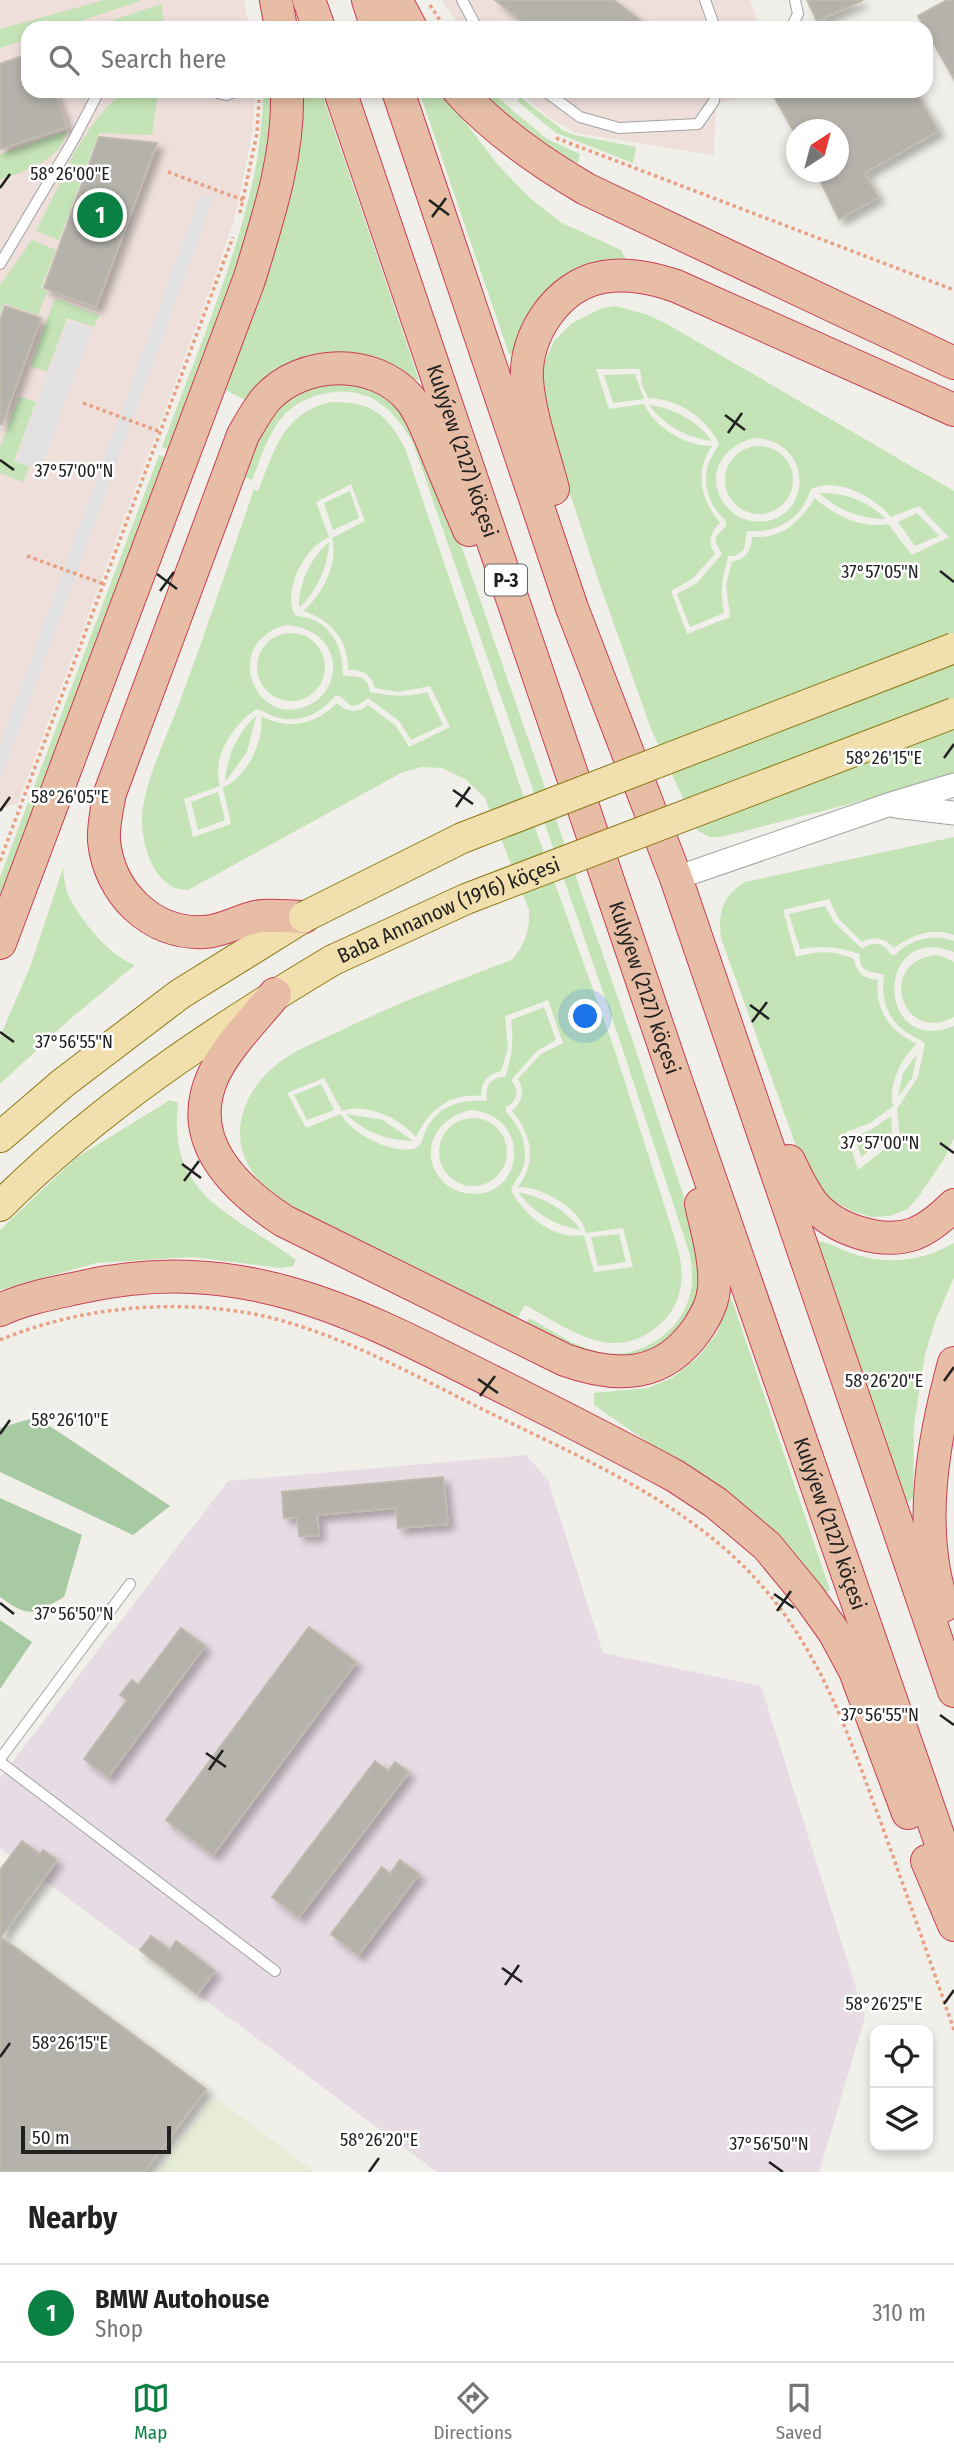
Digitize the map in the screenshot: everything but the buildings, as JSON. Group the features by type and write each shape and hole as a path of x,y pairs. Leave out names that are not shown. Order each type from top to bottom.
{"highway":[{"path":"276,0 280,21"},
{"path":"309,0 316,21"},
{"path":"368,0 375,21"},
{"path":"396,0 407,21"},
{"path":"0,943 249,280 269,215 284,148 287,98"},
{"name":"Kulyýew (2127) köçesi","path":"342,98 672,1069 954,1881"},
{"name":"P-3","path":"400,98 572,608 676,878 734,1045"},
{"path":"466,98 506,135 586,189 954,363"},
{"path":"572,608 560,512 527,380 529,357 542,322 564,296 583,284 600,277 635,275 676,286 954,410"},
{"path":"303,917 256,917 205,932 171,928 156,922 136,908 125,896 107,859 104,838 110,793 243,435 266,400 277,389 296,378 329,369 364,370 398,386 418,410 483,564 526,639"},
{"path":"885,673 954,634"},
{"path":"907,731 954,716"},
{"path":"275,994 225,1056 207,1092 206,1109 211,1144 231,1179 254,1200 284,1221 552,1354 588,1368 636,1371 665,1361 687,1343 712,1302 715,1271 672,1069"},
{"path":"734,1045 800,1185 825,1215 864,1234 899,1237 914,1234 930,1225 954,1205"},
{"path":"734,1045 954,1691"},
{"path":"0,1310 58,1292 133,1279 173,1277 257,1284 306,1297 384,1326 675,1476 716,1503 767,1546 834,1632 855,1671 936,1885 954,1925"},
{"path":"954,1363 940,1413 930,1520 939,1594 954,1637"}],"main road":[{"path":"0,1137 63,1083 180,994 303,917 462,838 954,648"},
{"name":"Baba Annanow (1916) köçesi","path":"0,1206 95,1121 202,1041 333,960 466,899 907,731"}],"street":[{"path":"676,878 954,785"},
{"path":"888,805 954,813"}],"lane":[{"path":"462,0 473,21"},
{"path":"705,0 712,21"},
{"path":"794,0 798,14 794,21"},
{"path":"0,264 95,98"},
{"path":"554,98 580,117 619,128 698,124 714,98"},
{"path":"130,1584 0,1760 275,1971"}],"path":[{"path":"427,0 440,21"},
{"path":"238,223 257,132 259,98"},
{"path":"550,135 954,290"},
{"path":"168,172 243,200"},
{"path":"0,861 234,236"},
{"path":"83,403 161,432"},
{"path":"27,556 104,584"},
{"path":"0,1340 82,1316 154,1307 213,1308 276,1320 346,1344 414,1375 646,1492 690,1520 758,1582 778,1605 818,1667 848,1732 954,2030"}],"shaded area":[{"path":"0,0 244,0 248,21 21,21 21,98 255,98 252,135 240,194 215,276 18,803 0,809"},
{"path":"442,0 750,0 758,21 456,21"},
{"path":"526,98 738,98 716,104 714,155 575,133 548,117"},
{"path":"214,196 0,781 0,745 199,198"},
{"path":"68,321 92,329 40,470 16,461"},
{"path":"526,1455 548,1480 603,1653 761,1686 865,2017 819,2172 437,2172 0,1848 0,1778 228,1481"}],"green space":[{"path":"104,0 142,0 80,21 29,21"},
{"path":"161,4 164,21 110,21"},
{"path":"21,23 21,41 0,48 0,29"},
{"path":"117,98 157,98 152,135 99,133 84,172 69,162 101,114"},
{"path":"263,98 276,98 254,226 174,451 162,447 237,242 260,141"},
{"path":"298,98 323,98 419,380 410,378 387,363 249,402 221,388"},
{"path":"421,98 446,98 498,165 530,198 560,222 621,250 628,263 532,310 524,322 512,354 509,354"},
{"path":"486,98 498,98 547,139 580,154 578,163 550,151"},
{"path":"521,98 564,131 636,147 633,163 556,133 517,101"},
{"path":"66,131 63,141 50,157 0,180 0,154"},
{"path":"62,179 81,181 59,240 36,231"},
{"path":"32,240 56,250 41,288 47,291 38,315 4,303 0,313 0,285"},
{"path":"55,298 99,315 94,327 67,318 47,372 30,366"},
{"path":"616,306 648,315 667,324 954,491 954,777 721,837 710,837 698,831 651,729 547,423 541,370 554,341 572,323 602,308","holes":["596,369 640,369 642,385 648,398 670,402 689,411 706,425 719,443 708,465 706,483 712,504 726,521 726,526 716,537 722,554 697,583 677,594 690,627 724,613 722,590 728,556 734,556 744,550 747,531 769,530 787,522 807,500 811,489 832,485 843,487 875,502 891,517 919,506 949,537 912,555 888,524 868,524 848,519 815,498 803,514 781,532 752,537 747,553 732,562 726,584 730,617 687,634 671,591 692,579 715,554 711,538 720,523 708,505 702,486 703,466 712,446 692,443 672,434 655,420 644,404 609,409","756,438 777,443 790,454 798,469 799,485 795,500 786,513 771,520 752,521 734,514 725,505 716,483 720,462 726,454 745,441"]},
{"path":"635,374 644,399 613,403 604,375"},
{"path":"348,381 393,398 431,458 633,1042 696,1234 701,1301 670,1344 612,1363 524,1329 529,1318 594,1351 617,1354 644,1347 667,1332 684,1311 692,1287 690,1255 622,1047 413,443 397,419 378,402 355,393 326,393 305,400 287,412 270,435 252,480 242,476 270,414 300,389"},
{"path":"19,396 36,402 14,461 29,467 23,482 0,473 0,447"},
{"path":"331,402 345,402 367,407 384,418 405,448 520,786 615,1051 676,1242 682,1273 678,1297 672,1310 654,1330 630,1341 617,1343 593,1340 525,1305 514,1325 291,1209 263,1185 243,1153 240,1136 246,1103 255,1088 281,1061 305,1047 389,1009 512,960 523,943 529,924 529,910 485,798 465,779 442,768 421,767 401,773 188,890 175,888 165,882 150,859 142,822 146,793 254,489 258,491 276,447 291,424 315,407","holes":["351,484 365,521 332,538 334,548 331,568 317,597 303,611 322,619 336,632 345,649 348,670 365,673 375,688 398,692 430,686 450,727 409,747 396,726 368,705 352,711 337,703 320,716 302,723 282,723 261,716 260,736 252,758 239,776 223,787 231,824 193,837 184,799 220,786 219,764 227,742 240,723 257,709 282,719 299,719 315,713 335,696 340,696 351,706 368,698 399,721 411,740 443,725 427,692 398,696 370,692 364,679 343,675 339,650 332,635 319,623 295,615 291,594 298,570 312,550 329,537 316,502","286,625 306,629 322,640 332,656 333,666 332,677 324,694 309,705 290,710 274,706 261,696 252,682 250,665 254,649 266,635","548,1000 563,1043 541,1054 518,1079 522,1096 512,1111 524,1129 530,1148 528,1168 518,1187 549,1195 568,1207 586,1233 623,1228 633,1267 594,1272 584,1235 562,1234 541,1224 524,1208 511,1190 524,1165 525,1150 519,1130 506,1112 506,1107 513,1102 516,1095 516,1088 511,1080 537,1051 556,1040 544,1007 511,1020 511,1056 505,1077 496,1078 490,1083 487,1099 467,1101 443,1110 431,1122 416,1148 407,1150 385,1146 353,1128 341,1114 306,1128 287,1093 324,1078 342,1111 362,1109 382,1114 401,1124 416,1137 427,1119 441,1105 459,1097 481,1096 486,1079 501,1071 508,1049 505,1016","472,1110 492,1116 506,1128 513,1142 514,1158 509,1173 500,1185 485,1193 454,1190 439,1177 433,1166 432,1144 436,1134 450,1118"]},
{"path":"649,405 684,417 699,427 712,441 677,429 662,419"},
{"path":"759,446 772,449 783,456 790,467 793,480 790,493 783,504 772,511 759,514 746,511 735,504 728,493 725,480 728,467 735,456 746,449"},
{"path":"159,455 171,460 0,914 0,877"},
{"path":"350,491 359,518 333,530 324,503"},
{"path":"819,493 855,499 886,519 850,512"},
{"path":"917,513 939,536 915,546 898,522"},
{"path":"329,542 320,578 299,608 307,572 316,556"},
{"path":"291,633 304,636 315,643 322,654 325,667 322,680 315,691 304,698 291,701 278,698 267,691 260,680 257,667 260,654 267,643 278,636"},
{"path":"256,716 247,752 225,782 234,746 243,730"},
{"path":"218,792 225,820 198,830 191,802"},
{"path":"954,837 954,935 930,932 907,939 894,948 879,939 862,942 838,918 829,899 783,910 796,957 825,952 854,959 862,974 878,980 879,1001 886,1019 899,1033 917,1044 897,1072 892,1089 893,1106 870,1123 846,1132 858,1170 900,1137 897,1109 918,1077 925,1044 899,1026 889,1014 883,992 884,975 864,968 860,954 830,947 800,949 789,914 825,906 834,922 862,949 878,944 895,955 915,941 923,939 954,941 954,952 928,947 909,955 898,970 894,989 898,1008 909,1023 928,1031 954,1026 954,1138 944,1159 907,1209 890,1216 871,1217 852,1211 823,1195 803,1165 721,938 721,913 731,893 745,882"},
{"path":"63,868 68,895 87,925 116,954 135,965 69,1020 0,1084 0,1037 30,967"},
{"path":"935,955 954,962 954,1017 936,1023 921,1020 910,1012 903,1000 901,986 906,972 917,961"},
{"path":"917,1054 912,1078 898,1097 903,1073"},
{"path":"321,1084 334,1110 307,1120 294,1095"},
{"path":"170,1100 178,1103 177,1135 183,1161 194,1182 228,1214 296,1260 293,1266 280,1268 193,1257 96,1263 0,1290 0,1230 76,1158"},
{"path":"346,1114 383,1120 413,1141 377,1134"},
{"path":"891,1116 892,1132 861,1157 855,1136 869,1131"},
{"path":"473,1118 486,1121 497,1128 504,1139 507,1152 504,1165 497,1176 486,1183 473,1186 460,1183 449,1176 442,1165 439,1152 442,1139 449,1128 460,1121"},
{"path":"518,1192 553,1205 581,1230 546,1217"},
{"path":"619,1234 626,1262 598,1266 591,1237"},
{"path":"817,1241 862,1256 889,1260 915,1258 954,1243 954,1277 925,1354 914,1426 913,1497 909,1502 903,1501"},
{"path":"731,1297 830,1590 827,1592 679,1464 594,1405 594,1393 648,1388 672,1378 697,1358 717,1333"},
{"path":"36,1417 170,1506 133,1535 0,1472 0,1428"},
{"path":"0,1498 82,1535 64,1597 32,1612 18,1609 0,1597"},
{"path":"0,1620 32,1642 0,1689"},
{"path":"215,2097 314,2172 157,2172"}],"place":[{"name":"BMW Autohouse","path":"100,215"}]}
